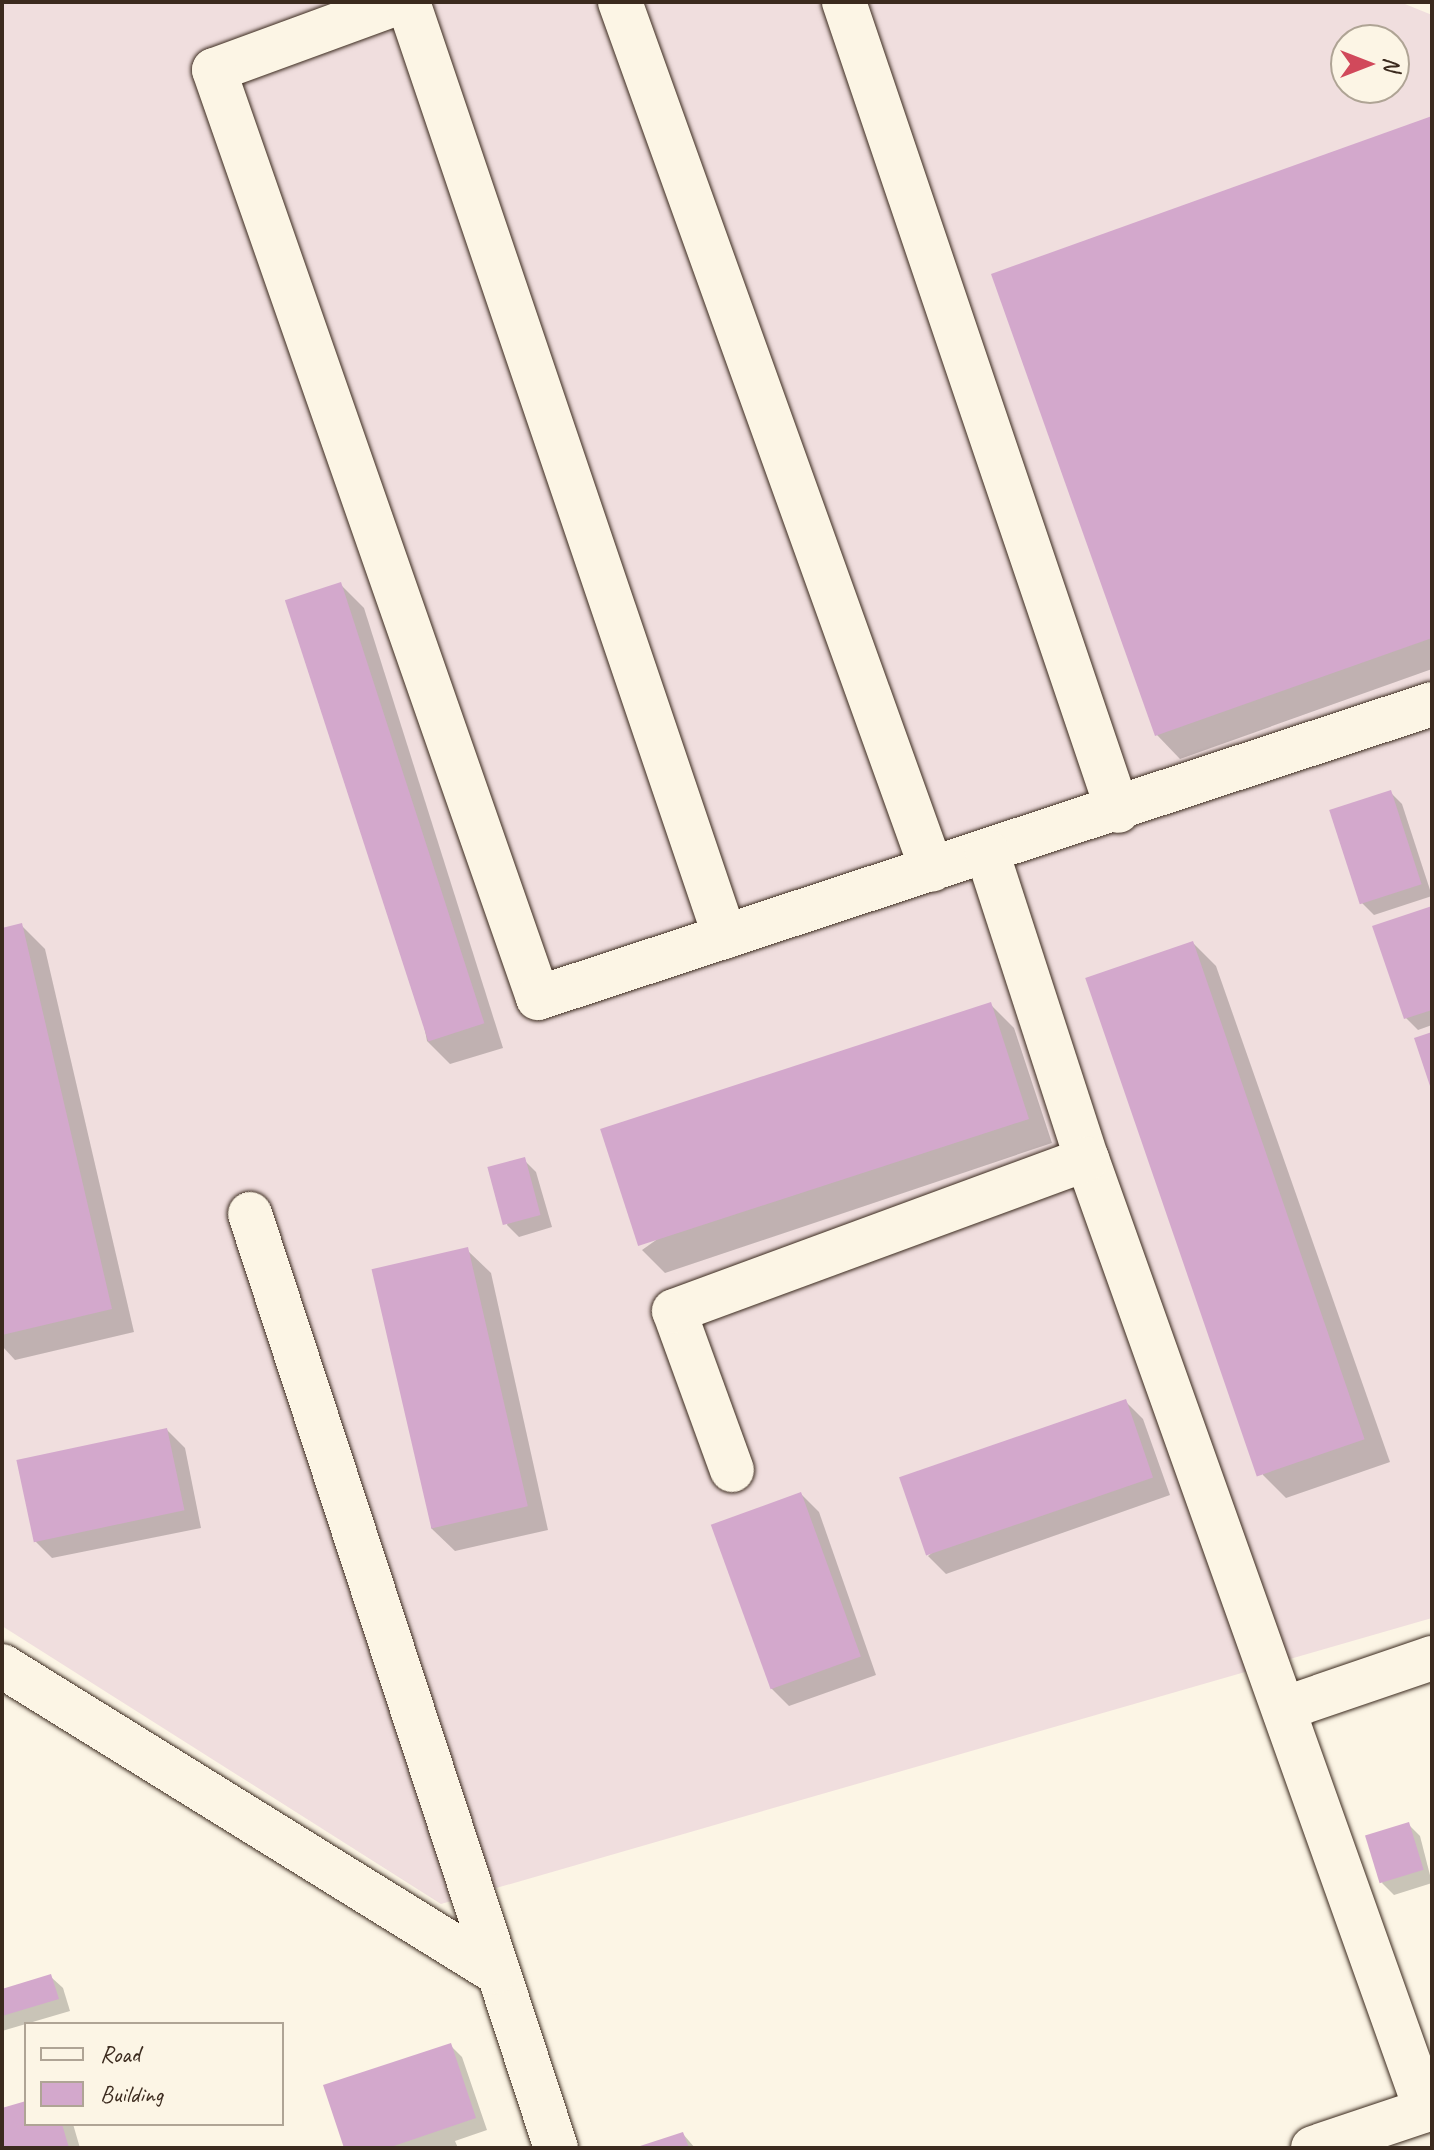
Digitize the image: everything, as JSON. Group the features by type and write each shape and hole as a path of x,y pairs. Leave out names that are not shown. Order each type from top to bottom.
{"main road":[{"path":"400,2 214,70 538,998 1118,811 1432,704"},
{"path":"408,2 725,937"},
{"path":"620,2 932,870"},
{"path":"844,2 1118,811"},
{"path":"987,852 1087,1159 1429,2109 1313,2148"},
{"path":"732,1470 674,1311 1087,1159"},
{"path":"250,1214 496,1972 523,2036 556,2148"},
{"path":"1286,1708 1432,1658"},
{"path":"2,1666 496,1972"}],"shaded area":[{"path":"2,2 1400,2 1432,15 1432,1618 441,1904 2,1626"}],"building":[{"path":"1432,116 1432,638 1155,736 991,274"},
{"path":"341,582 484,1023 428,1042 285,600"},
{"path":"1391,790 1422,884 1360,904 1329,810"},
{"path":"1432,906 1432,1010 1404,1019 1372,926"},
{"path":"22,923 112,1309 2,1335 2,928"},
{"path":"1193,941 1365,1439 1257,1476 1085,978"},
{"path":"991,1002 1029,1119 638,1246 600,1129"},
{"path":"1432,1032 1432,1089 1431,1089 1414,1038"},
{"path":"525,1157 541,1215 503,1225 487,1167"},
{"path":"468,1247 528,1506 431,1528 372,1269"},
{"path":"1126,1399 1153,1477 926,1556 899,1477"},
{"path":"167,1428 184,1510 34,1542 16,1460"},
{"path":"801,1492 861,1656 771,1689 711,1525"},
{"path":"1409,1822 1424,1870 1380,1883 1365,1835"},
{"path":"51,1974 59,1999 2,2016 2,1989"},
{"path":"451,2043 476,2118 388,2148 344,2148 323,2085"},
{"path":"24,2102 24,2126 63,2126 69,2148 2,2148 2,2108"},
{"path":"683,2132 689,2148 637,2148 637,2147"}]}
